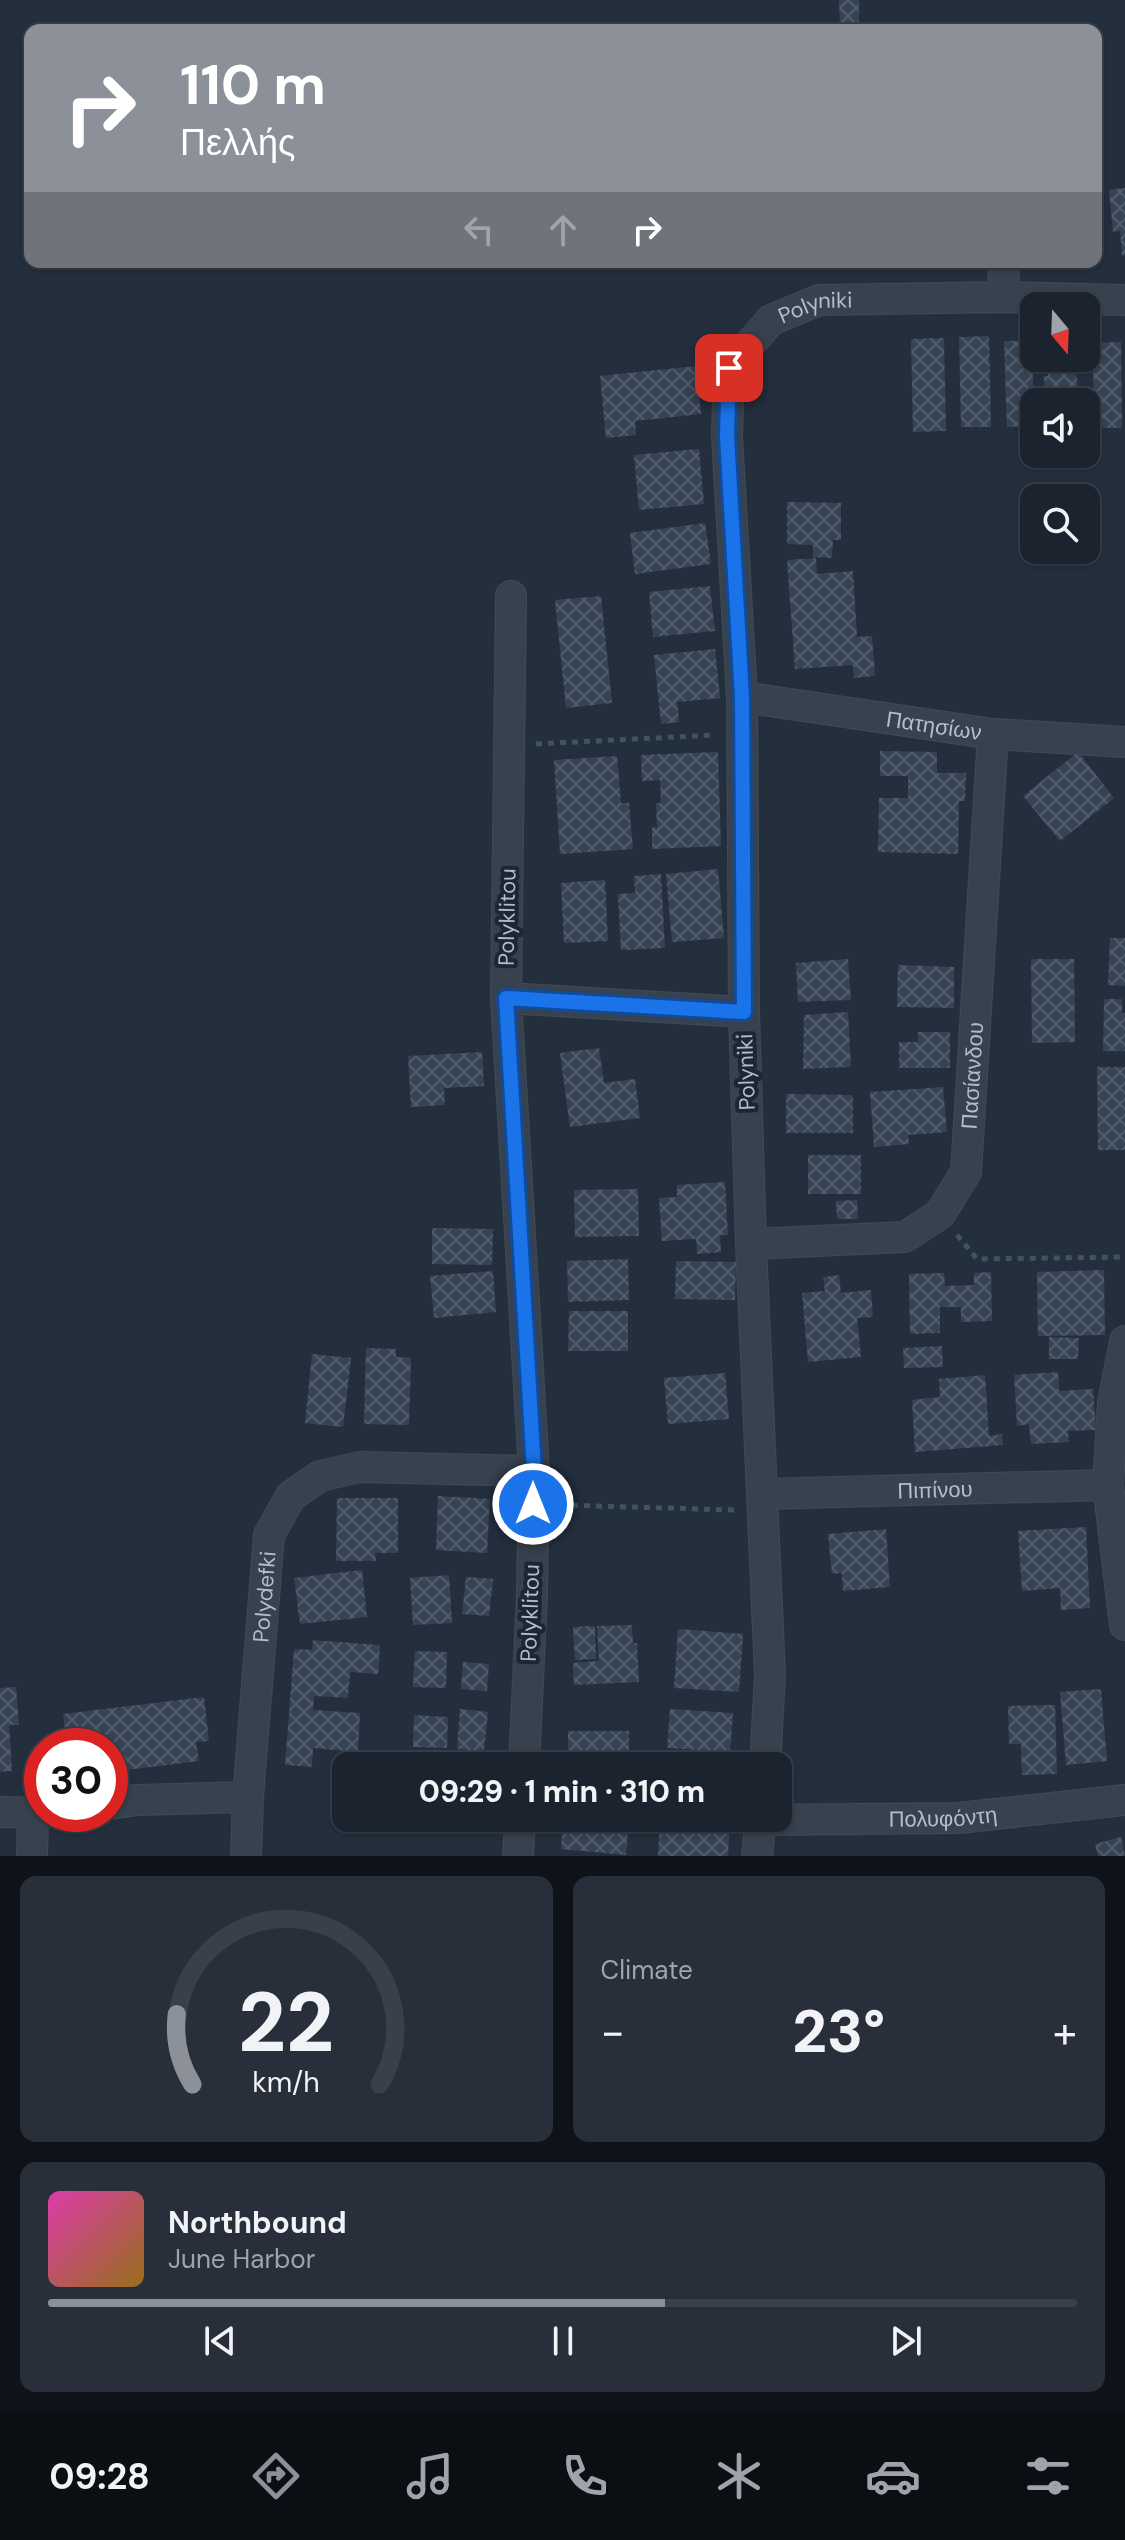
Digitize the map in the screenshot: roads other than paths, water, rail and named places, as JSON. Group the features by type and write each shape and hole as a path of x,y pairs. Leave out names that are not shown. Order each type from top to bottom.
{"street":[{"path":"1003,297 1004,268"},
{"name":"Polyniki","path":"766,1752 770,1675 751,1244 744,1012 742,697 727,436 729,368 771,320 819,300 1003,297 1125,300"},
{"name":"Polyklitou","path":"511,596 506,998 534,1471 524,1752"},
{"name":"Πατησίων","path":"742,697 993,734 1125,742"},
{"name":"Πασίανδου","path":"751,1244 905,1237 940,1214 966,1172 993,734"},
{"path":"506,998 744,1012"},
{"path":"1125,1341 1113,1402 1108,1485 1125,1625"},
{"name":"Polydefki","path":"246,1856 269,1535 291,1496 320,1476 360,1467 534,1471"},
{"name":"Πιπίνου","path":"763,1503 1108,1485"},
{"path":"128,1801 248,1797"},
{"name":"Πολυφόντη","path":"792,1819 958,1818 1125,1800"},
{"path":"0,1812 24,1813"},
{"path":"32,1856 35,1832"},
{"path":"518,1856 519,1832"},
{"path":"757,1856 760,1832"}]}
